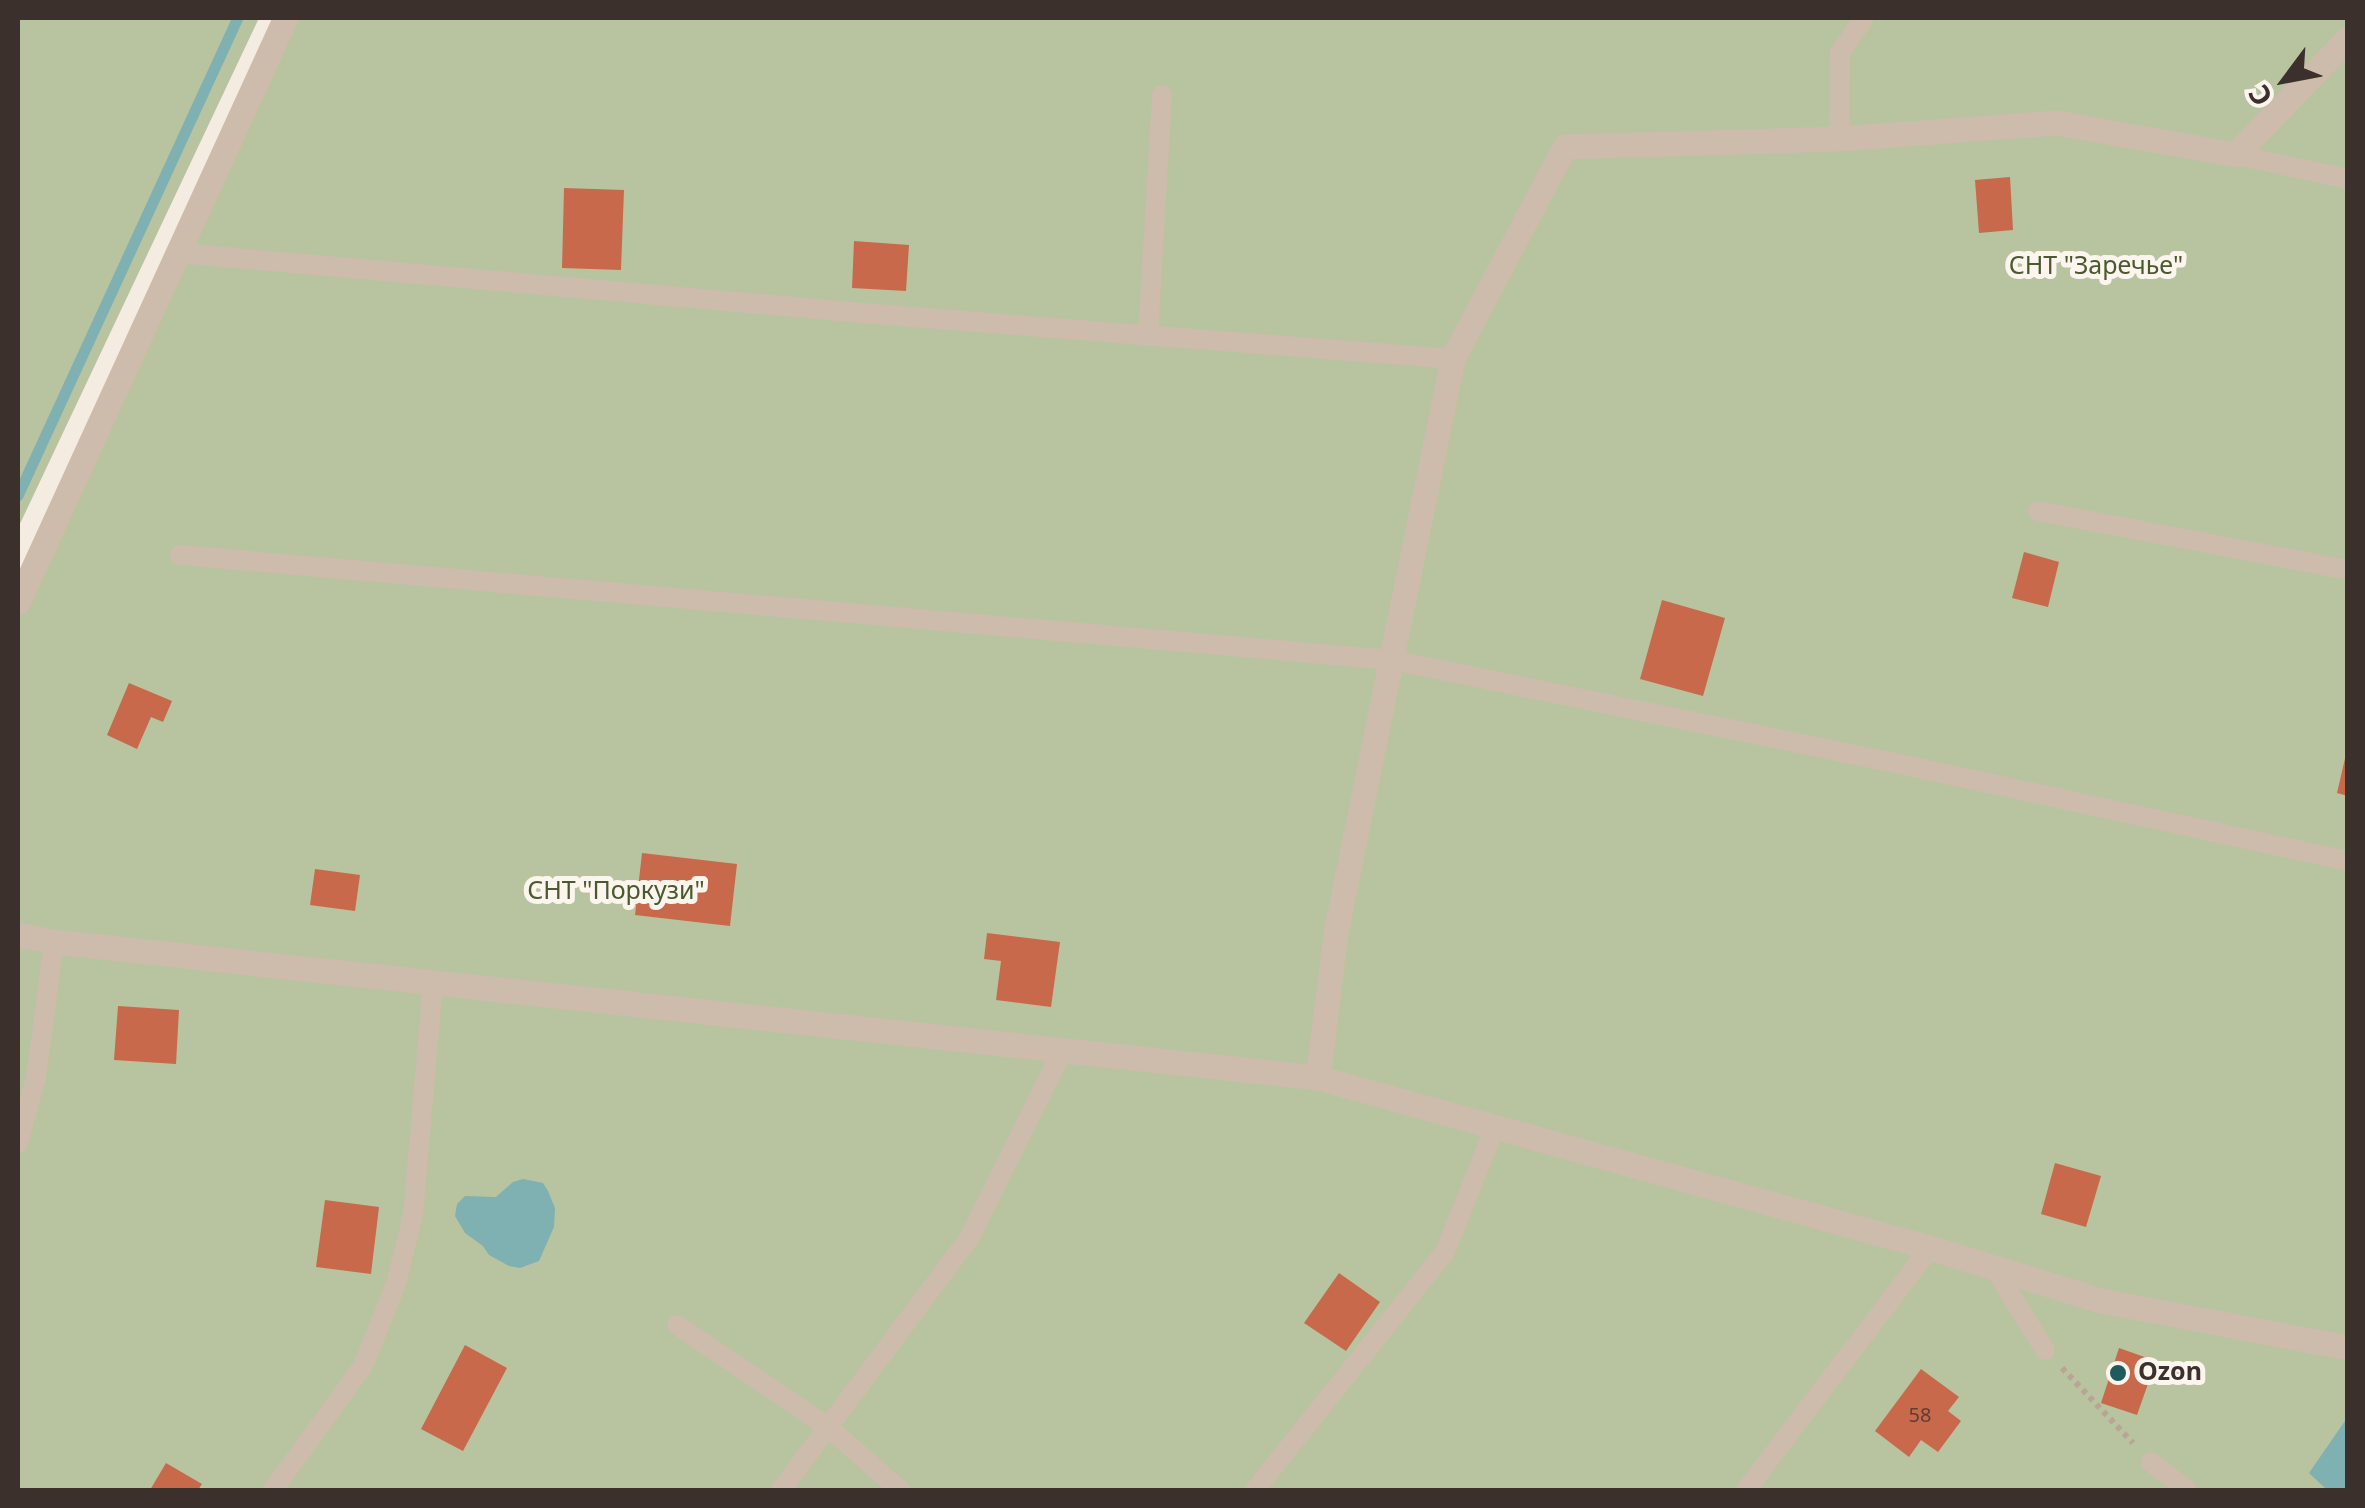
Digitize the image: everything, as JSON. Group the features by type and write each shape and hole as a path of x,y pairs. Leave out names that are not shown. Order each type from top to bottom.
{"street":[{"path":"18,604 286,18"},
{"path":"1318,1078 1336,933 1453,359 1564,147 1839,139 2057,123 2236,155 2348,39"},
{"path":"18,935 433,984 1318,1078 1930,1248 2101,1301 2348,1348"}],"lane":[{"path":"1839,139 1840,53 1864,18"},
{"path":"1148,336 1162,95"},
{"path":"2236,155 2348,179"},
{"path":"178,253 357,271 1453,359"},
{"path":"2038,511 2348,570"},
{"path":"180,555 1392,660 2348,861"},
{"path":"18,1142 36,1078 54,942"},
{"path":"273,1490 363,1366 396,1284 413,1214 433,984"},
{"path":"780,1490 970,1237 1062,1051"},
{"path":"1255,1490 1444,1252 1494,1128"},
{"path":"1746,1490 1930,1248"},
{"path":"1996,1271 2045,1350"},
{"path":"677,1325 828,1427 900,1490"},
{"path":"2150,1462 2187,1490"}],"path":[{"path":"2045,1350 2150,1462"}],"green space":[{"path":"18,18 259,18 18,528"},
{"name":"СНТ \"Поркузи\"","path":"286,18 2347,18 2347,1490 18,1490 18,603"}],"water":[{"path":"523,1179 543,1183 555,1208 554,1227 539,1261 520,1268 489,1255 465,1233 455,1216 457,1204 465,1196 496,1197 513,1182"},
{"path":"2347,1418 2347,1490 2327,1490 2309,1473"}],"building":[{"path":"2010,177 2013,230 1979,233 1975,180"},
{"path":"564,188 624,190 621,270 562,268"},
{"path":"854,241 909,245 906,291 852,288"},
{"path":"2024,552 2059,562 2048,607 2012,598"},
{"path":"1662,600 1725,618 1703,696 1640,679"},
{"path":"129,683 172,701 163,722 151,717 137,749 107,735"},
{"path":"2348,755 2348,796 2337,793"},
{"path":"642,853 737,864 730,926 635,915"},
{"path":"315,869 360,875 355,911 310,905"},
{"path":"987,933 1060,942 1051,1007 996,1000 1001,961 984,959"},
{"path":"118,1006 179,1010 176,1064 114,1060"},
{"path":"2055,1163 2101,1176 2086,1227 2041,1214"},
{"path":"325,1200 379,1207 371,1274 316,1267"},
{"path":"1339,1273 1380,1302 1346,1351 1304,1323"},
{"path":"465,1345 507,1368 463,1451 421,1429"},
{"path":"2119,1348 2156,1361 2137,1415 2101,1403"},
{"path":"1921,1369 1959,1397 1948,1411 1961,1421 1938,1452 1921,1440 1909,1457 1875,1431"},
{"path":"166,1463 202,1484 198,1490 150,1490"}],"waterway":[{"path":"18,496 238,18"}],"place":[{"name":"Ozon","path":"2118,1373"}],"park label":[{"name":"СНТ \"Заречье\"","path":"2096,267"}]}
